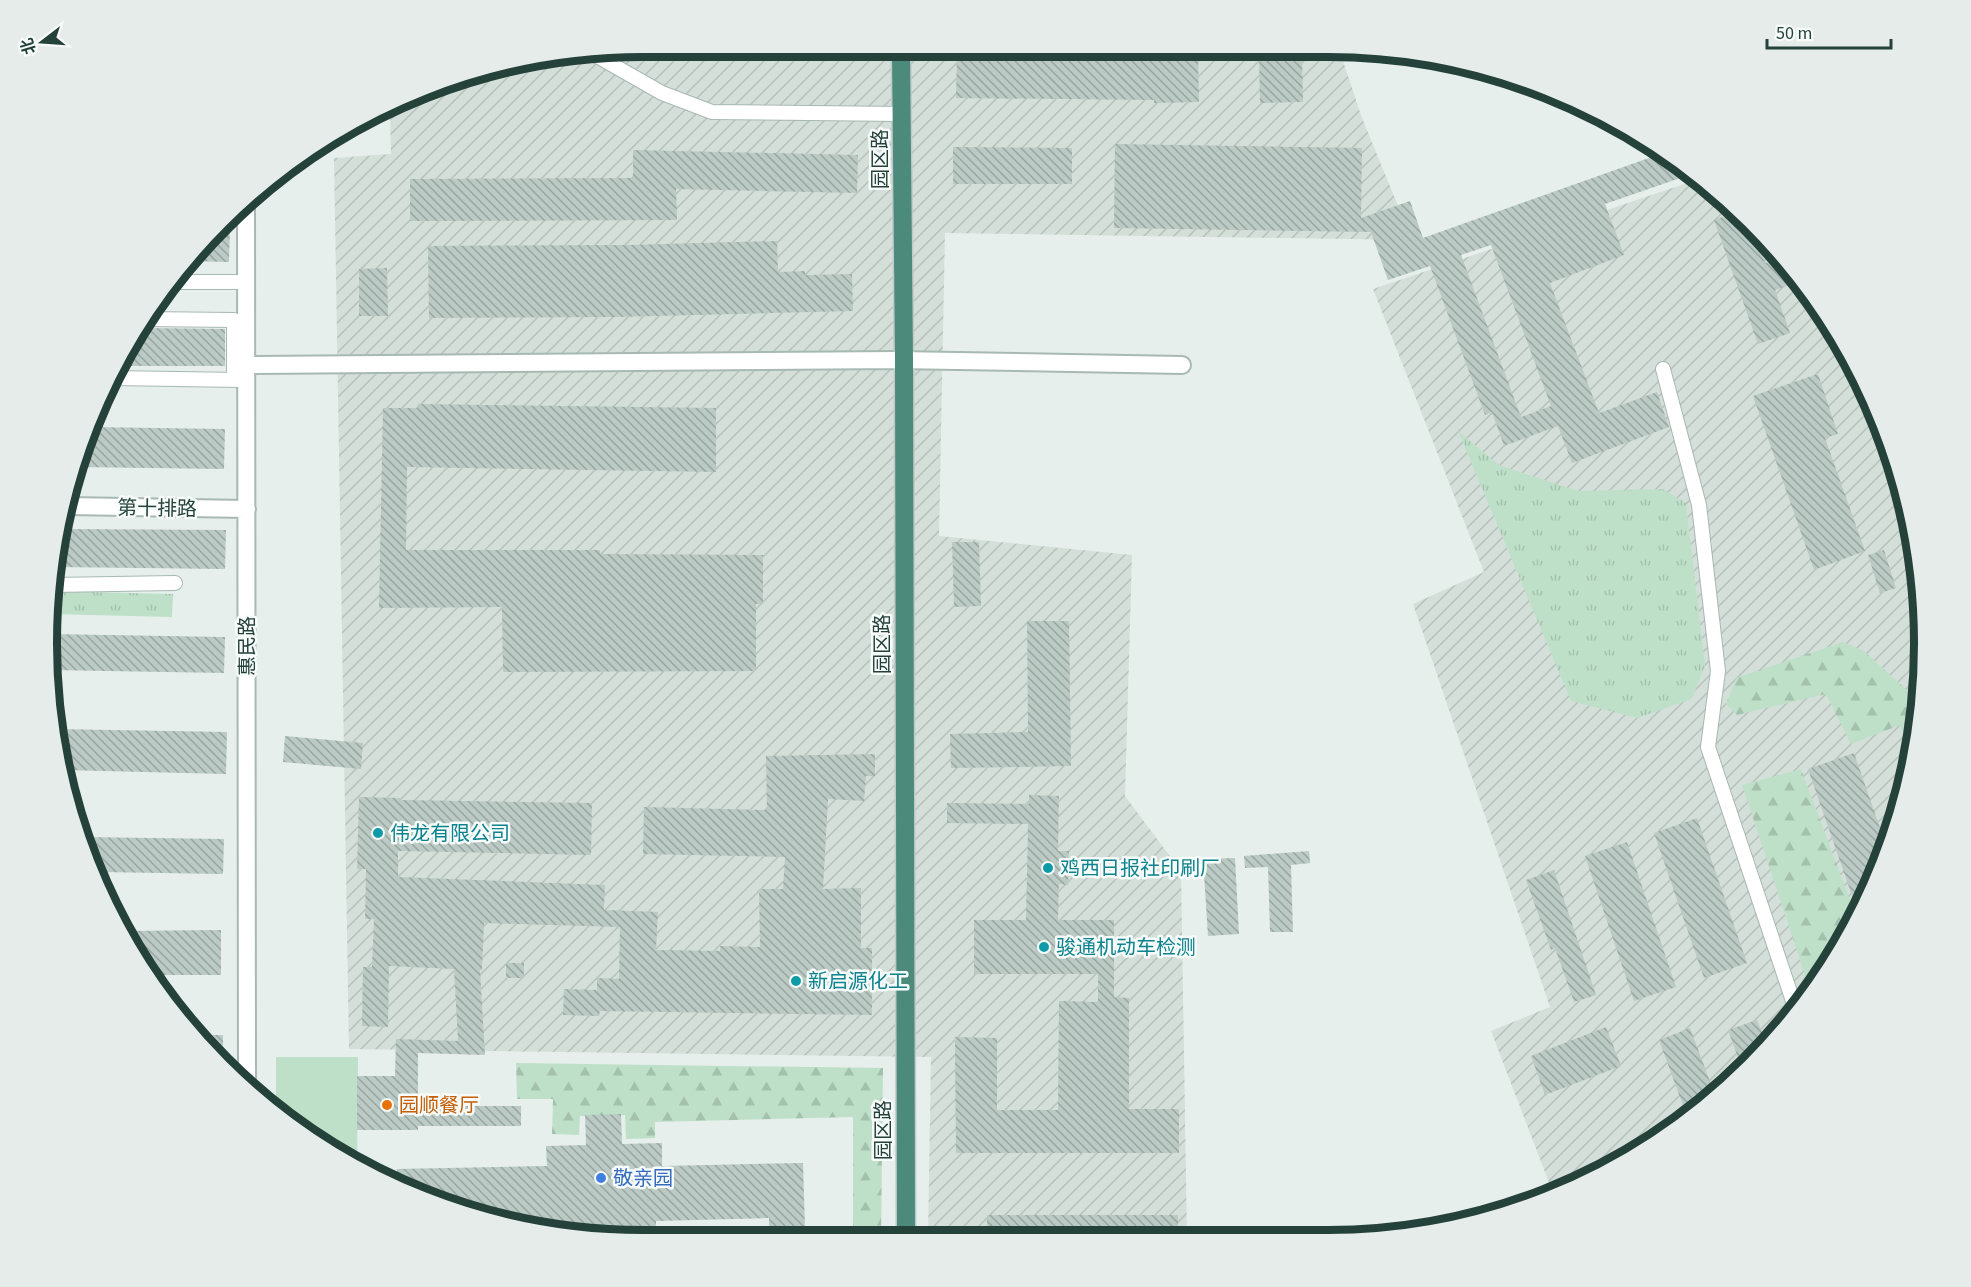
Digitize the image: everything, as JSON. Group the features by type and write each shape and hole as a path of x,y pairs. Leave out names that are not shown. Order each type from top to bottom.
{"highway":[{"name":"园区路","path":"901,57 906,1230"}],"street":[{"path":"601,58 662,93 712,112 902,114"},
{"name":"惠民路","path":"246,213 242,375 247,509 247,1075"},
{"path":"181,282 246,282"},
{"path":"155,319 234,320 242,375"},
{"path":"120,378 904,360 1182,365"},
{"path":"1663,369 1699,506 1718,671 1708,747 1793,1001"},
{"name":"第十排路","path":"74,506 247,509"},
{"path":"60,585 175,583"}],"shaded area":[{"path":"1342,57 1362,118 1412,240 945,233 939,536 1132,555 1125,796 1181,871 1187,1230 928,1230 931,1057 349,1049 334,158 391,154 390,114 455,88 492,77 529,68 605,58"},
{"path":"1690,182 1742,229 1768,257 1793,286 1835,350 1854,384 1883,455 1903,529 1913,605 1913,682 1909,720 1903,758 1883,832 1854,903 1835,937 1793,1001 1742,1058 1685,1109 1653,1131 1587,1170 1550,1186 1491,1031 1550,1007 1413,604 1484,572 1373,289"}],"green space":[{"path":"1458,431 1499,465 1578,491 1663,489 1686,503 1705,665 1692,699 1637,718 1571,701"},
{"path":"59,591 173,594 172,617 58,614"},
{"path":"1843,642 1864,651 1912,694 1906,741 1900,725 1851,744 1826,694 1737,715 1726,704 1736,678"},
{"path":"1801,769 1852,906 1807,981 1742,785"},
{"path":"276,1057 358,1057 357,1155 318,1131 276,1100"},
{"path":"516,1063 883,1068 881,1230 853,1230 853,1117 655,1122 655,1138 626,1139 625,1115 580,1116 579,1135 552,1134 553,1099 517,1099"}],"building":[{"path":"957,57 1198,57 1199,102 956,98"},
{"path":"1259,57 1302,57 1303,102 1260,103"},
{"path":"1115,144 1362,148 1361,218 1410,201 1423,238 1654,156 1683,177 1605,204 1624,255 1550,283 1599,413 1657,392 1669,427 1572,463 1558,426 1504,446 1492,412 1485,415 1430,266 1388,280 1371,232 1114,228","holes":["1491,245 1551,406 1521,417 1461,255"]},
{"path":"953,147 1072,148 1072,184 953,184"},
{"path":"633,150 858,155 857,193 676,189 677,220 410,221 410,179 633,178"},
{"path":"1727,215 1760,248 1765,263 1772,261 1789,281 1790,285 1775,290 1790,333 1758,344 1714,220"},
{"path":"230,228 229,262 199,261"},
{"path":"777,241 778,272 805,271 805,275 852,274 853,311 617,317 429,318 428,246 627,245"},
{"path":"387,268 388,316 359,316 359,269"},
{"path":"150,328 225,329 225,366 127,366"},
{"path":"1818,374 1838,434 1825,438 1865,551 1814,570 1753,396"},
{"path":"418,404 716,408 716,472 407,467 406,550 600,550 600,554 763,555 763,604 756,604 756,671 503,672 502,607 379,608 383,408 417,408"},
{"path":"99,427 225,429 224,469 84,467"},
{"path":"68,529 226,530 225,569 62,567"},
{"path":"952,542 979,542 981,606 954,607"},
{"path":"1884,550 1896,588 1880,593 1868,555"},
{"path":"1027,621 1069,621 1071,766 951,768 950,734 1028,732"},
{"path":"57,634 225,637 224,673 58,670"},
{"path":"63,729 227,732 226,774 71,770"},
{"path":"285,736 363,743 361,769 283,762"},
{"path":"1854,753 1882,834 1854,902 1808,769"},
{"path":"875,754 875,776 866,776 864,801 828,799 823,889 861,888 861,948 872,948 872,1015 600,1011 599,1016 563,1015 564,989 597,990 597,978 619,979 620,927 484,923 482,970 480,970 485,1055 418,1053 418,1106 521,1106 521,1126 418,1126 418,1130 357,1130 357,1076 395,1076 396,1039 458,1041 454,969 389,966 388,1027 362,1026 363,967 372,967 374,919 365,919 366,869 357,869 359,797 400,798 400,800 592,803 591,855 398,851 398,877 605,885 604,910 658,912 656,950 720,951 720,946 760,947 759,889 783,889 785,857 643,854 644,807 767,810 766,756"},
{"path":"1029,795 1059,796 1058,851 1069,851 1068,885 1059,884 1058,920 1114,920 1114,997 1129,998 1129,1109 1179,1109 1179,1153 956,1153 955,1037 997,1038 997,1110 1058,1110 1059,1001 1098,1002 1098,974 974,974 974,920 1026,920 1028,824 947,823 947,803 1029,804"},
{"path":"1697,818 1747,963 1704,978 1654,833"},
{"path":"90,837 224,839 223,874 104,872"},
{"path":"1627,842 1676,987 1634,1001 1585,856"},
{"path":"1309,851 1310,863 1291,865 1293,932 1270,932 1268,867 1245,868 1244,856"},
{"path":"1235,858 1239,934 1208,936 1203,859"},
{"path":"1554,870 1596,995 1574,1002 1555,948 1551,950 1526,880"},
{"path":"221,930 221,975 160,975 133,931"},
{"path":"506,963 524,963 524,978 506,978"},
{"path":"1757,1020 1763,1035 1739,1061 1728,1030"},
{"path":"1606,1027 1621,1066 1545,1095 1531,1056"},
{"path":"1690,1028 1712,1086 1684,1109 1659,1040"},
{"path":"208,1035 223,1035 223,1052"},
{"name":"敬亲园","path":"621,1114 622,1144 662,1143 662,1166 803,1163 805,1229 769,1230 769,1218 656,1221 656,1230 605,1229 567,1225 492,1210 455,1199 397,1176 397,1169 547,1166 546,1146 586,1145 585,1115"},
{"path":"987,1215 1178,1215 1178,1230 987,1230"}],"place":[{"name":"伟龙有限公司","path":"378,833"},
{"name":"鸡西日报社印刷厂","path":"1048,868"},
{"name":"骏通机动车检测","path":"1044,947"},
{"name":"新启源化工","path":"796,981"},
{"name":"园顺餐厅","path":"387,1105"},
{"name":"敬亲园","path":"601,1178"}]}
